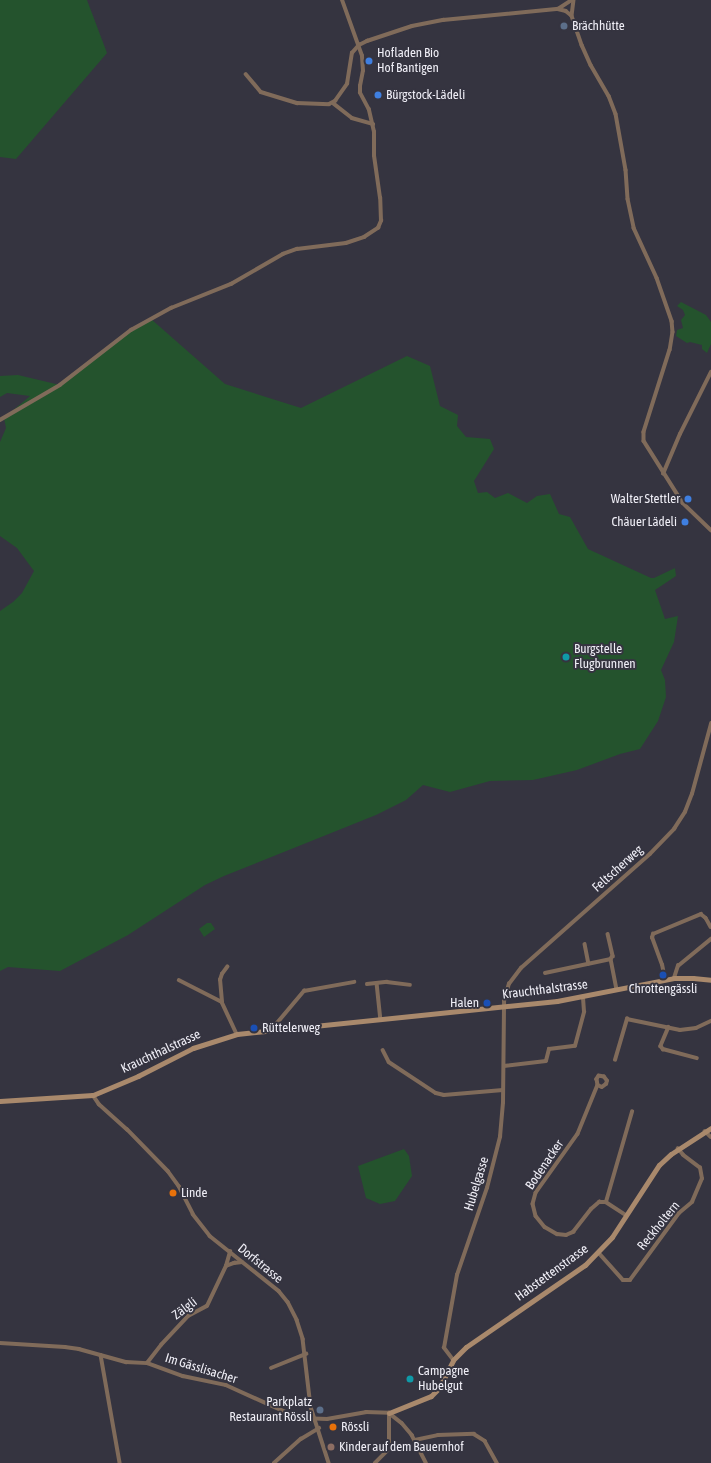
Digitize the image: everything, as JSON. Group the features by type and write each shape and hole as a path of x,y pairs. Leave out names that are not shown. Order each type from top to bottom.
{"main road":[{"name":"Krauchthalstrasse","path":"0,1101 93,1095 138,1076 193,1048 237,1034 549,1002 674,978 711,980"},
{"name":"Habstettenstrasse","path":"389,1413 434,1393 441,1386 453,1360 470,1344 574,1274 599,1253 612,1237 655,1170 678,1149 711,1128"}],"street":[{"path":"0,420 60,385 131,330 171,308 231,284 283,254 297,249 346,242 364,237 376,231 381,221 373,124 369,110 360,92 364,68 359,45 342,0"},
{"path":"333,103 347,84 351,56 359,45 426,23 558,8 573,0"},
{"path":"573,0 572,16 586,55 613,105 619,128 625,163 631,218 672,321 673,332 669,356 643,435 646,445 663,474 683,503 711,530"},
{"path":"558,8 566,11 572,16"},
{"path":"246,74 261,92 302,103 333,103 352,118 373,124"},
{"path":"663,474 680,434 711,372"},
{"name":"Feltscherweg","path":"504,1006 509,984 521,968 650,854 674,829 685,812 692,794 711,724"},
{"path":"665,980 662,965 652,938 653,934 701,914 706,918 711,927"},
{"path":"608,934 613,956 611,959 617,990"},
{"path":"674,978 678,966 711,939"},
{"path":"585,944 589,964"},
{"path":"545,973 611,959"},
{"path":"227,967 222,974 220,984 222,1002 237,1034"},
{"path":"179,980 222,1002"},
{"path":"272,1030 304,991 354,982"},
{"path":"367,984 387,982 410,984"},
{"path":"377,983 381,1019"},
{"path":"504,1066 546,1061 549,1049 575,1046 584,1012 583,996"},
{"name":"Hubelgasse","path":"453,1360 444,1348 456,1282 461,1261 482,1204 497,1153 500,1137 504,1066 504,1006"},
{"path":"615,1060 627,1019 680,1030 696,1028 711,1021"},
{"path":"669,1027 661,1046 663,1049 697,1058"},
{"path":"383,1050 389,1062 436,1093 444,1095 503,1090"},
{"name":"Bodenacker","path":"598,1085 578,1134 536,1193 533,1204 536,1216 545,1227 557,1234 566,1235 573,1232 591,1209 599,1202 606,1202"},
{"name":"Dorfstrasse","path":"93,1095 99,1104 122,1124 168,1171 200,1224 210,1236 279,1291 288,1302 300,1328 306,1354 311,1406 329,1463"},
{"path":"626,1215 606,1202 632,1112"},
{"path":"705,1131 711,1137"},
{"name":"Reckholtern","path":"599,1253 623,1280 630,1280 679,1213 692,1202 702,1179 700,1168 683,1155 678,1149"},
{"name":"Zälgli","path":"148,1363 161,1345 188,1316 207,1306 226,1266 230,1252"},
{"path":"226,1266 234,1262 242,1262"},
{"name":"Im Gässlisacher","path":"0,1343 65,1347 126,1362 148,1363 183,1376 220,1382 291,1415 305,1419 315,1419"},
{"path":"271,1368 306,1354"},
{"path":"100,1356 120,1463"},
{"path":"315,1419 337,1418 366,1412 389,1413 402,1423 416,1440 426,1463"},
{"path":"375,1463 389,1449 389,1413"},
{"path":"274,1463 301,1439 319,1428"},
{"path":"416,1440 438,1435 474,1434 485,1441 497,1463"}],"green space":[{"path":"0,0 87,0 107,53 16,159 0,157"},
{"path":"681,302 706,315 711,322 711,344 707,353 702,349 702,345 690,342 687,343 676,336 677,330 683,328 681,320 685,315 683,310 677,306"},
{"path":"151,319 225,384 301,408 407,356 430,366 440,406 458,415 457,426 466,437 490,439 494,449 474,481 478,493 487,492 495,498 508,493 527,503 537,496 550,494 559,514 570,517 588,549 651,578 675,568 676,576 655,590 665,619 678,616 674,642 661,670 665,680 666,697 658,721 640,749 620,754 577,770 533,780 490,781 450,792 423,785 406,800 376,815 205,885 128,935 60,971 8,967 0,971 0,611 13,602 22,593 34,571 17,548 0,536 0,442 6,428 4,418 30,396 7,393 0,397 0,376 18,375 60,385 131,330"},
{"path":"207,923 211,923 215,929 204,937 199,929"},
{"path":"404,1149 409,1156 412,1176 395,1201 380,1204 366,1198 358,1166"}],"place":[{"name":"Brächhütte","path":"564,26"},
{"name":"Hofladen Bio Hof Bantigen","path":"369,61"},
{"name":"Bürgstock-Lädeli","path":"378,95"},
{"name":"Walter Stettler","path":"688,499"},
{"name":"Chäuer Lädeli","path":"685,522"},
{"name":"Burgstelle Flugbrunnen","path":"566,657"},
{"name":"Chrottengässli","path":"663,975"},
{"name":"Halen","path":"487,1003"},
{"name":"Rüttelerweg","path":"254,1028"},
{"name":"Linde","path":"173,1193"},
{"name":"Campagne Hubelgut","path":"410,1379"},
{"name":"Parkplatz Restaurant Rössli","path":"320,1410"},
{"name":"Rössli","path":"333,1427"},
{"name":"Kinder auf dem Bauernhof","path":"331,1447"}]}
